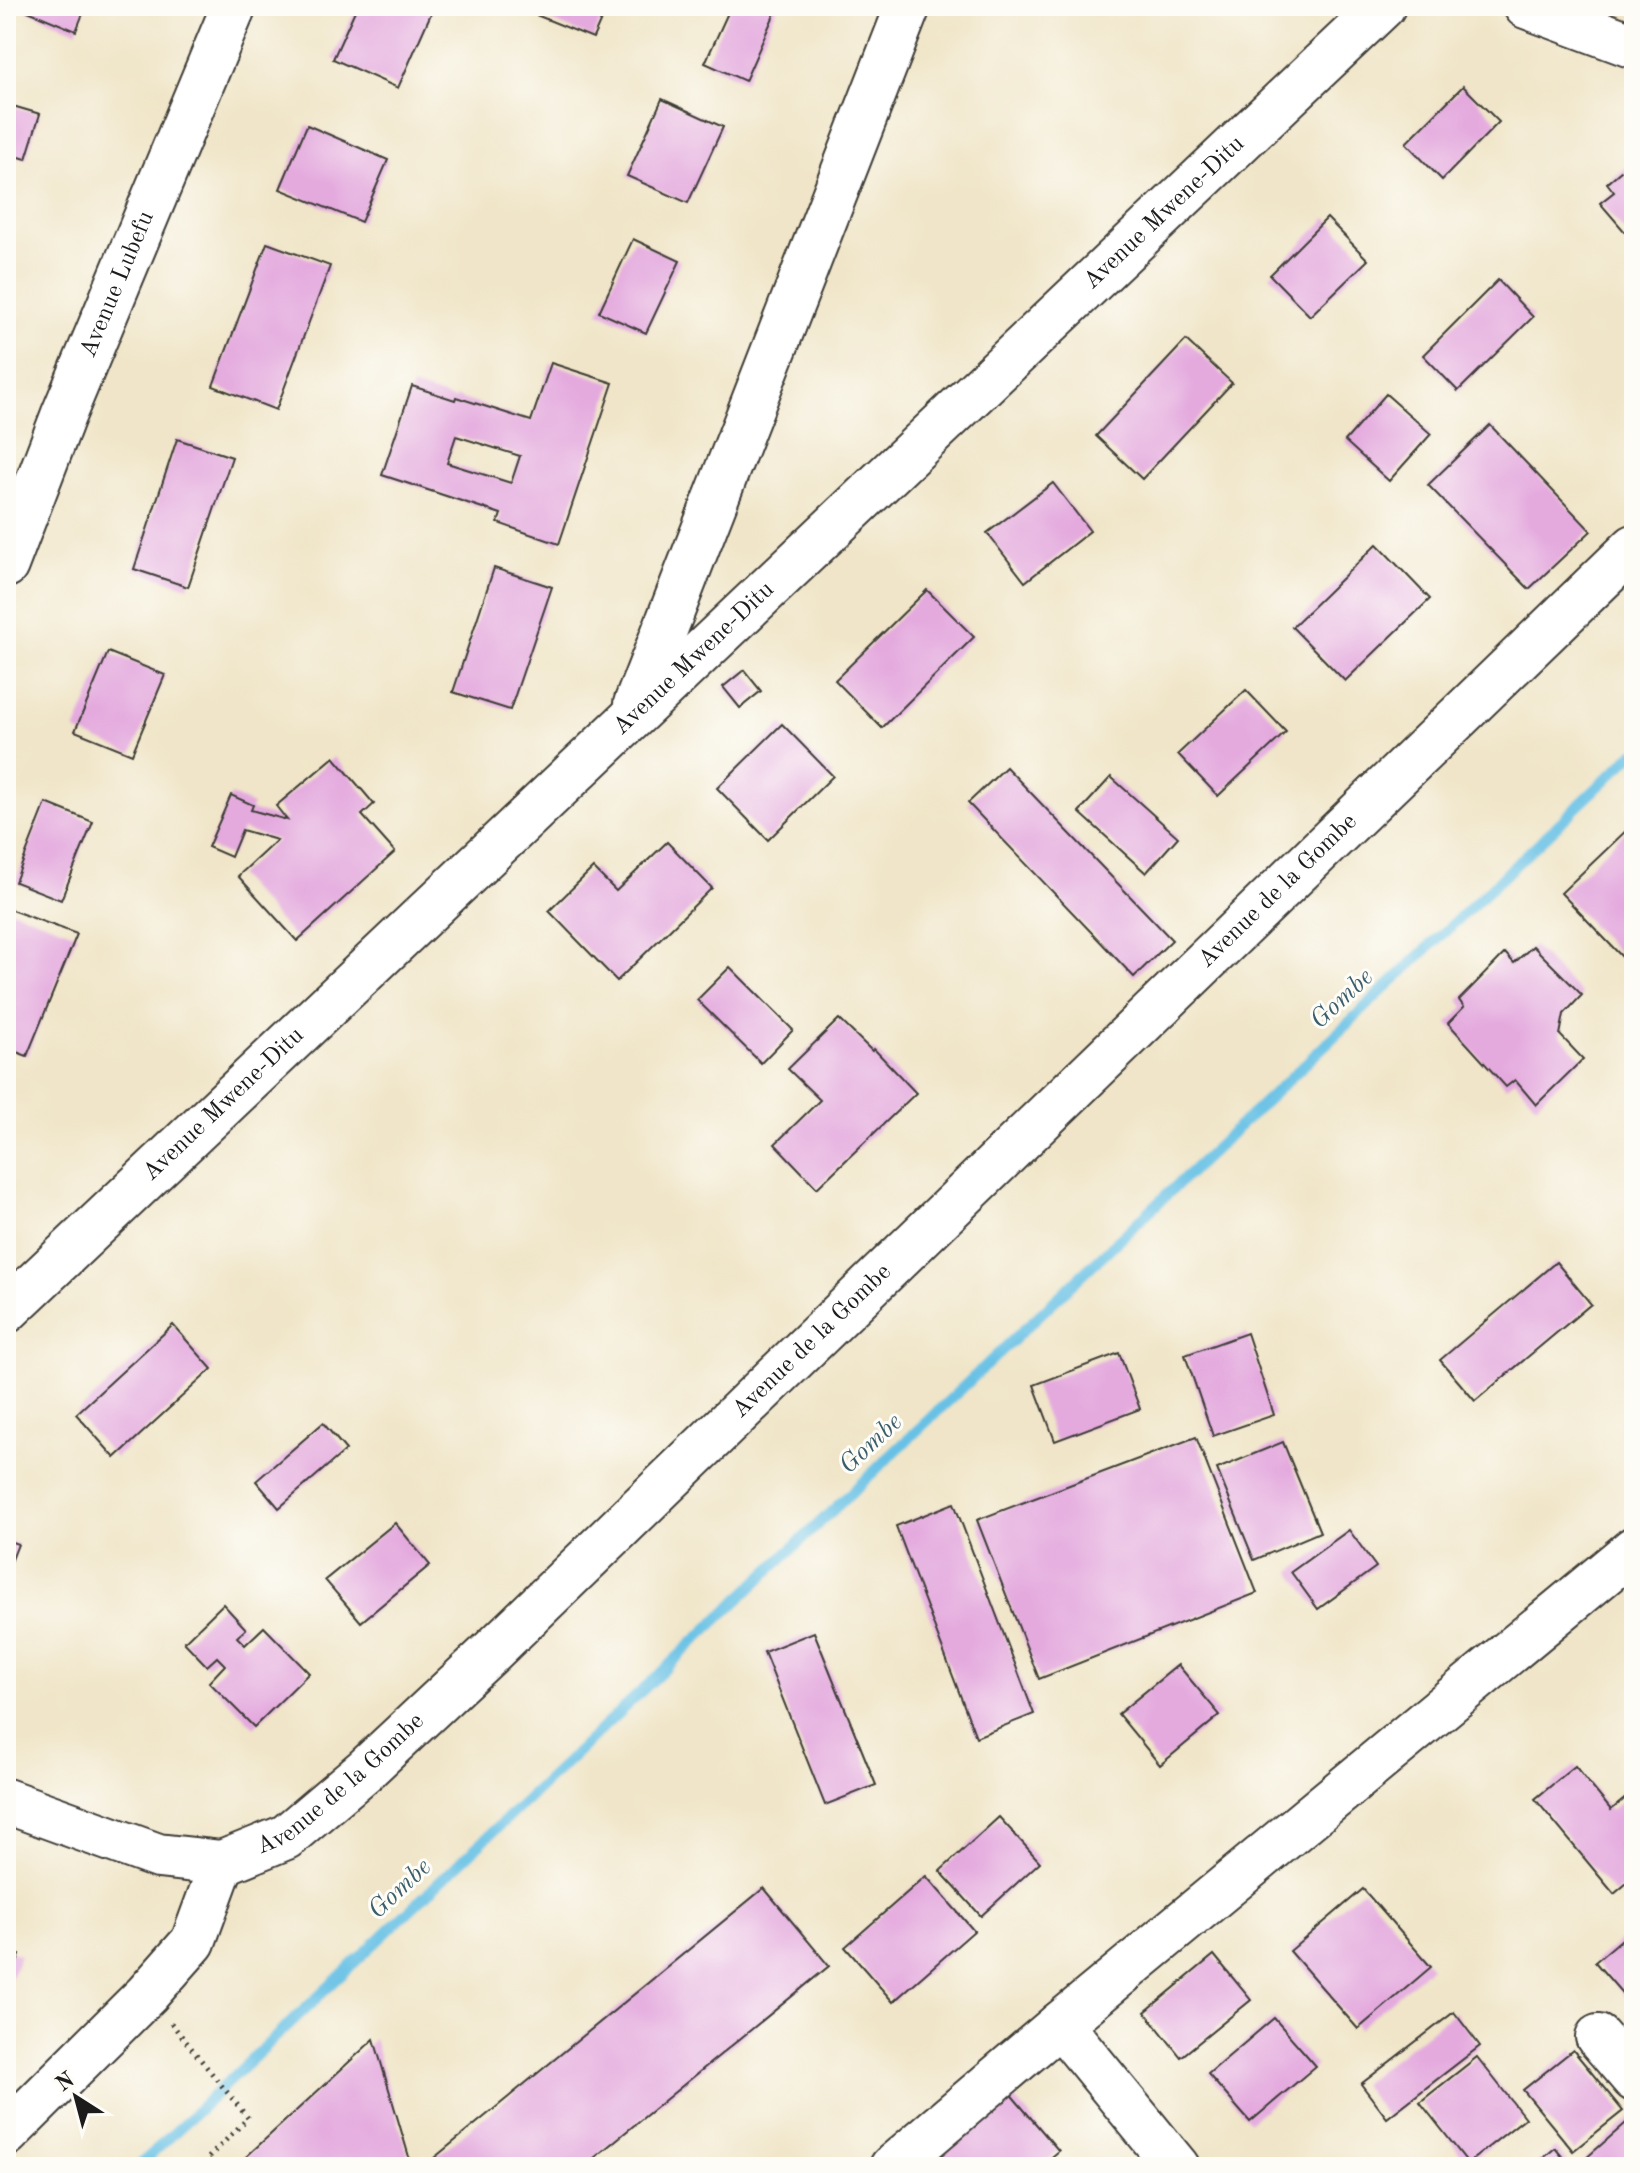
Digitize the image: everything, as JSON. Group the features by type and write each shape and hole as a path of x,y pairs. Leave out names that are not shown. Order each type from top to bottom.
{"street":[{"name":"Avenue Lubefu","path":"6,565 69,402 234,6"},
{"path":"631,717 908,6"},
{"name":"Avenue Mwene-Ditu","path":"6,1311 1383,6"},
{"path":"1526,6 1634,46"},
{"name":"Avenue de la Gombe","path":"222,1863 286,1837 376,1760 1634,547"},
{"path":"892,2167 1634,1549"},
{"path":"6,1801 158,1856 222,1863 193,1942 147,1994 6,2134"},
{"path":"1060,2024 1177,2167"},
{"path":"1598,2037 1634,2079"}],"path":[{"path":"195,2051 248,2118 199,2167"}],"building":[{"path":"16,6 86,6 76,31"},
{"path":"357,6 426,6 433,9 398,88 333,59"},
{"path":"514,6 607,6 593,38"},
{"path":"731,6 778,6 745,81 705,63"},
{"path":"1463,86 1499,122 1442,180 1406,143"},
{"path":"662,99 723,127 688,203 627,176"},
{"path":"6,104 40,114 26,159 6,153"},
{"path":"307,125 388,160 361,222 280,189"},
{"path":"1629,164 1634,170 1634,224 1625,232 1600,203 1614,192 1607,183"},
{"path":"1327,218 1368,260 1310,316 1270,275"},
{"path":"633,239 680,261 646,333 599,312"},
{"path":"267,243 330,266 276,410 213,386"},
{"path":"1498,280 1533,317 1458,391 1423,355"},
{"path":"1186,340 1232,383 1142,479 1096,436"},
{"path":"551,363 613,383 559,544 498,523 501,514 382,475 412,386 531,421","holes":["456,436 520,456 511,483 447,463"]},
{"path":"1386,394 1431,434 1389,481 1345,441"},
{"path":"1490,425 1591,531 1529,589 1428,485"},
{"path":"177,439 232,457 188,587 134,569"},
{"path":"1053,483 1090,531 1025,582 987,533"},
{"path":"1377,544 1430,599 1345,681 1292,627"},
{"path":"494,568 552,587 510,710 453,692"},
{"path":"927,590 974,637 882,728 835,680"},
{"path":"108,652 165,675 132,754 75,731"},
{"path":"744,670 761,691 740,708 723,687"},
{"path":"1246,690 1286,732 1218,796 1178,754"},
{"path":"782,724 833,776 768,840 717,788"},
{"path":"334,757 374,804 362,815 395,852 297,941 238,876 277,840 242,830 231,857 208,847 231,795 253,805 251,810 287,820 276,806"},
{"path":"1006,767 1172,940 1134,977 968,803"},
{"path":"1111,777 1178,837 1146,873 1079,812"},
{"path":"46,803 93,822 61,900 15,882"},
{"path":"1634,823 1634,954 1626,961 1561,893"},
{"path":"667,842 712,888 617,981 549,911 593,868 616,891"},
{"path":"6,908 77,934 27,1056 6,1048"},
{"path":"1533,946 1582,995 1564,1014 1560,1035 1583,1059 1536,1105 1515,1080 1506,1087 1448,1023 1464,1007 1459,1000 1505,953 1514,963"},
{"path":"730,967 793,1030 761,1063 697,1000"},
{"path":"839,1019 872,1051 874,1049 916,1093 817,1188 775,1144 820,1100 788,1069"},
{"path":"1556,1262 1591,1304 1475,1401 1440,1360"},
{"path":"173,1325 212,1369 115,1458 76,1414"},
{"path":"1247,1333 1274,1415 1213,1436 1185,1355"},
{"path":"1119,1353 1140,1409 1055,1441 1034,1385"},
{"path":"323,1423 346,1450 279,1508 256,1481"},
{"path":"1196,1437 1257,1593 1039,1679 977,1520"},
{"path":"1283,1442 1320,1532 1254,1560 1217,1469"},
{"path":"954,1503 1034,1714 976,1737 896,1526"},
{"path":"395,1523 430,1565 361,1622 325,1580"},
{"path":"1349,1530 1376,1567 1318,1609 1291,1572"},
{"path":"6,1540 18,1544 6,1575"},
{"path":"223,1604 246,1629 237,1637 245,1645 264,1627 309,1673 254,1727 209,1682 225,1665 217,1657 207,1666 184,1642"},
{"path":"814,1632 876,1785 825,1805 764,1652"},
{"path":"1178,1665 1220,1715 1160,1765 1118,1714"},
{"path":"1575,1766 1611,1810 1634,1791 1634,1877 1614,1894 1535,1799"},
{"path":"999,1817 1040,1862 981,1916 940,1871"},
{"path":"926,1876 974,1931 893,2002 845,1947"},
{"path":"764,1888 829,1966 583,2167 423,2167"},
{"path":"1363,1889 1431,1967 1358,2029 1290,1951"},
{"path":"1634,1929 1634,2007 1595,1962"},
{"path":"6,1950 20,1955 6,1990"},
{"path":"1214,1955 1251,2000 1181,2057 1145,2012"},
{"path":"1454,2012 1480,2046 1387,2118 1361,2084"},
{"path":"1274,2018 1316,2066 1250,2122 1208,2074"},
{"path":"374,2039 412,2167 235,2167"},
{"path":"1573,2050 1623,2111 1573,2151 1523,2090"},
{"path":"1477,2057 1525,2118 1468,2163 1420,2102"},
{"path":"1008,2091 1059,2151 1040,2167 948,2167 935,2152"},
{"path":"1634,2116 1634,2167 1592,2167 1585,2159"},
{"path":"1555,2148 1571,2167 1533,2167"}],"waterway":[{"name":"Gombe","path":"138,2167 1634,753"}]}
